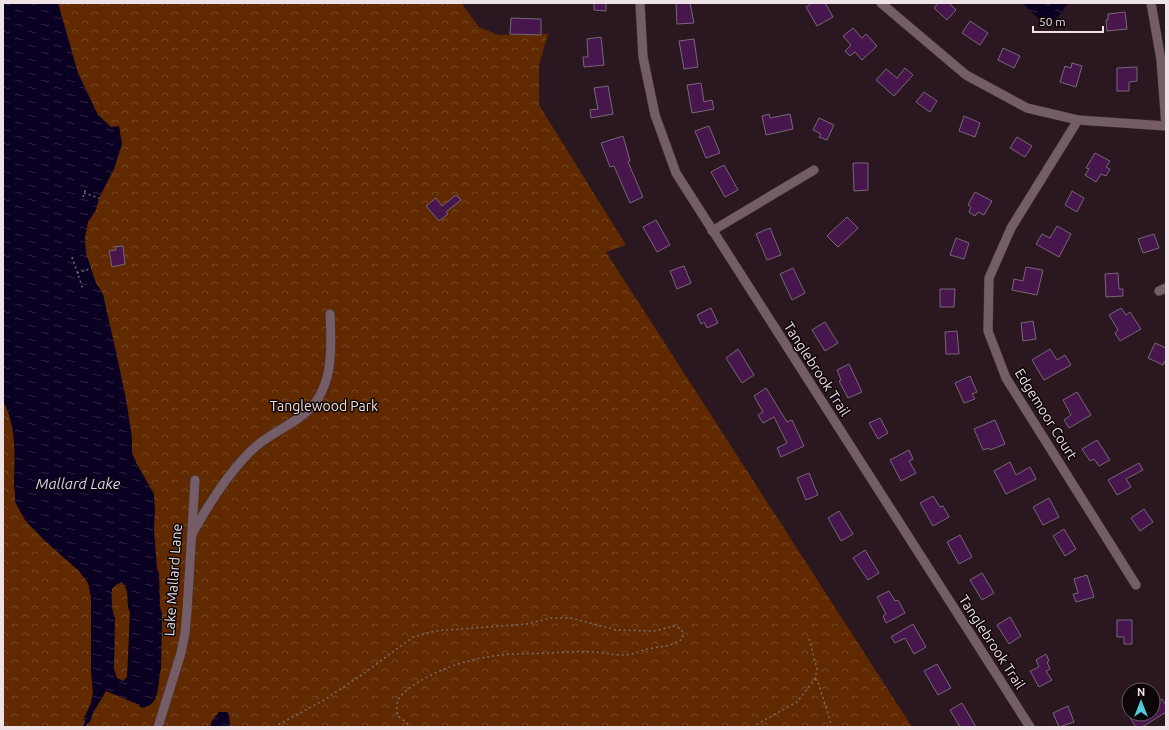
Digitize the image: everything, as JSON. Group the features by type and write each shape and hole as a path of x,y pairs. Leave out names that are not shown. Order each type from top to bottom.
{"street":[{"name":"Tanglebrook Trail","path":"640,3 643,57 655,115 676,173 1030,727"},
{"path":"881,3 966,75 1027,108 1078,120 1166,126 1161,60 1151,3"},
{"name":"Edgemoor Court","path":"1078,120 1011,228 989,278 988,331 1006,378 1136,585"},
{"path":"712,231 814,170"},
{"path":"192,534 203,514 224,483 245,456 275,432 300,418 313,407 326,382 330,360 330,314"},
{"name":"Lake Mallard Lane","path":"158,727 181,653 185,633 195,480"}],"path":[{"path":"83,197 86,188"},
{"path":"84,193 99,198"},
{"path":"72,257 83,289"},
{"path":"77,273 92,268"},
{"path":"274,727 330,696 364,674 413,637 435,631 527,624 551,618 571,618 616,630 654,631 675,626 681,629 683,633 682,639 671,646 648,649 630,654 606,654 592,652 492,656 443,670 426,677 409,687 396,703 398,716 412,727"},
{"path":"752,727 797,702 815,679 817,669 809,638"},
{"path":"815,679 818,682 832,727"}],"green space":[{"name":"Tanglewood Park","path":"3,3 461,3 479,27 498,35 548,34 539,65 539,105 626,245 606,252 912,727 3,727"}],"water":[{"name":"Mallard Lake","path":"3,3 58,3 78,73 98,115 111,127 119,126 122,144 114,169 99,198 96,210 88,222 85,237 86,253 96,283 103,294 118,361 132,438 132,453 154,494 154,528 157,569 159,573 160,607 162,614 161,669 158,691 153,702 147,707 142,708 137,704 106,691 93,713 90,722 86,725 84,718 91,703 93,692 91,671 91,597 88,583 79,571 44,540 25,520 15,502 13,433 8,412 3,401","holes":["122,582 125,586 130,612 127,677 123,681 117,678 114,669 115,618 112,609 112,590 115,586"]},
{"path":"1022,3 1068,3 1056,19 1050,22 1039,19"},
{"path":"219,712 227,712 229,715 230,727 210,727 212,721"}],"building":[{"path":"594,3 606,3 606,11 594,10"},
{"path":"676,3 690,3 694,23 677,24"},
{"path":"812,3 825,3 833,17 817,26 806,7"},
{"path":"938,3 949,3 956,10 947,20 934,8"},
{"path":"1125,12 1127,29 1107,31 1106,20 1108,20 1108,14"},
{"path":"511,18 541,19 541,35 510,34"},
{"path":"970,21 988,33 980,45 962,33"},
{"path":"853,28 862,38 866,34 877,46 862,60 855,52 850,56 845,51 851,45 843,36"},
{"path":"601,37 604,65 584,67 583,57 588,57 587,39"},
{"path":"694,39 698,67 684,69 679,41"},
{"path":"1003,48 1020,56 1014,68 998,60"},
{"path":"1072,63 1082,66 1076,87 1060,82 1065,66 1071,68"},
{"path":"1137,67 1137,81 1129,82 1129,91 1117,91 1117,68"},
{"path":"905,68 913,75 894,96 876,80 886,69 897,78"},
{"path":"701,83 704,102 712,100 714,109 692,113 687,85"},
{"path":"608,86 613,114 591,118 590,110 598,109 594,88"},
{"path":"924,92 937,101 930,112 916,102"},
{"path":"769,114 770,118 790,114 793,129 766,135 762,116"},
{"path":"964,116 980,123 975,137 959,131"},
{"path":"819,118 834,125 827,140 819,137 821,134 813,130"},
{"path":"709,126 720,153 706,158 695,131"},
{"path":"623,136 630,161 628,162 643,197 630,203 614,166 610,167 601,143"},
{"path":"1017,137 1032,146 1025,157 1010,148"},
{"path":"1095,153 1110,161 1106,167 1110,169 1106,176 1101,174 1096,182 1085,175 1089,169 1086,168"},
{"path":"853,163 868,163 868,190 854,191"},
{"path":"724,165 738,190 725,197 711,172"},
{"path":"1072,191 1084,198 1077,212 1065,205"},
{"path":"975,192 992,201 984,215 978,212 975,216 969,212 971,207 968,205"},
{"path":"456,195 461,200 446,212 448,214 439,221 426,206 436,198 442,206"},
{"path":"847,217 858,228 838,247 827,236"},
{"path":"656,220 670,245 657,252 643,227"},
{"path":"1057,226 1071,234 1059,257 1036,244 1042,234 1050,238"},
{"path":"770,228 781,255 767,260 756,234"},
{"path":"1154,234 1159,248 1143,253 1138,239"},
{"path":"956,238 969,243 964,259 950,255"},
{"path":"123,246 125,264 112,267 109,251 116,250 115,247"},
{"path":"684,266 691,283 677,289 670,271"},
{"path":"1026,267 1043,270 1037,295 1012,290 1014,279 1023,281"},
{"path":"793,268 805,293 792,300 780,274"},
{"path":"1118,273 1119,289 1123,289 1123,296 1106,297 1105,274"},
{"path":"940,289 955,289 954,307 940,307"},
{"path":"711,308 718,323 707,328 704,322 701,324 697,315"},
{"path":"1121,308 1126,315 1130,312 1141,329 1120,341 1115,333 1118,330 1109,315"},
{"path":"1033,321 1036,339 1023,341 1021,323"},
{"path":"825,322 838,343 825,351 812,330"},
{"path":"957,331 959,354 946,354 945,332"},
{"path":"1155,343 1166,348 1166,359 1163,365 1148,358"},
{"path":"738,349 754,375 742,383 726,358"},
{"path":"1050,349 1057,360 1065,355 1071,365 1044,380 1032,360"},
{"path":"849,364 862,392 848,398 839,381 841,380 837,370"},
{"path":"970,376 977,392 972,394 975,399 964,403 955,383"},
{"path":"766,388 787,422 792,420 804,446 781,457 777,448 787,443 774,417 763,423 758,415 763,412 754,396"},
{"path":"1077,392 1091,415 1069,428 1064,420 1071,415 1063,400"},
{"path":"880,418 888,433 878,439 869,423"},
{"path":"995,420 1005,444 990,450 989,448 983,450 974,429"},
{"path":"1097,440 1110,460 1099,466 1094,459 1090,461 1082,449"},
{"path":"909,450 913,459 909,461 916,473 901,481 890,460"},
{"path":"1010,462 1016,475 1030,467 1036,479 1006,494 994,471"},
{"path":"1139,463 1143,470 1126,479 1131,487 1117,495 1108,480"},
{"path":"809,473 818,495 806,500 797,478"},
{"path":"933,496 940,507 943,506 949,517 933,526 920,503"},
{"path":"1049,498 1059,517 1043,525 1033,507"},
{"path":"1144,509 1153,522 1140,531 1131,518"},
{"path":"839,511 853,534 841,541 828,518"},
{"path":"1064,529 1076,549 1065,556 1053,536"},
{"path":"960,535 972,557 959,564 947,542"},
{"path":"865,550 879,573 868,580 853,558"},
{"path":"982,573 994,593 982,600 970,580"},
{"path":"1087,575 1094,597 1076,602 1073,594 1078,593 1074,579"},
{"path":"889,591 895,601 898,600 905,613 886,623 883,616 886,614 877,597"},
{"path":"1010,617 1021,636 1009,644 997,625"},
{"path":"1117,620 1132,620 1132,644 1124,644 1124,637 1117,637"},
{"path":"913,624 926,647 914,654 905,638 895,643 891,637"},
{"path":"1046,654 1050,669 1046,671 1052,680 1039,687 1030,671 1039,667 1036,660"},
{"path":"937,664 951,688 938,695 924,671"},
{"path":"1161,700 1166,705 1166,712 1161,715"},
{"path":"962,703 976,727 960,727 950,710"},
{"path":"1068,706 1074,722 1059,727 1053,713"},
{"path":"1133,722 1150,722 1142,727 1136,727"}],"waterway":[{"path":"84,727 87,721"}]}
